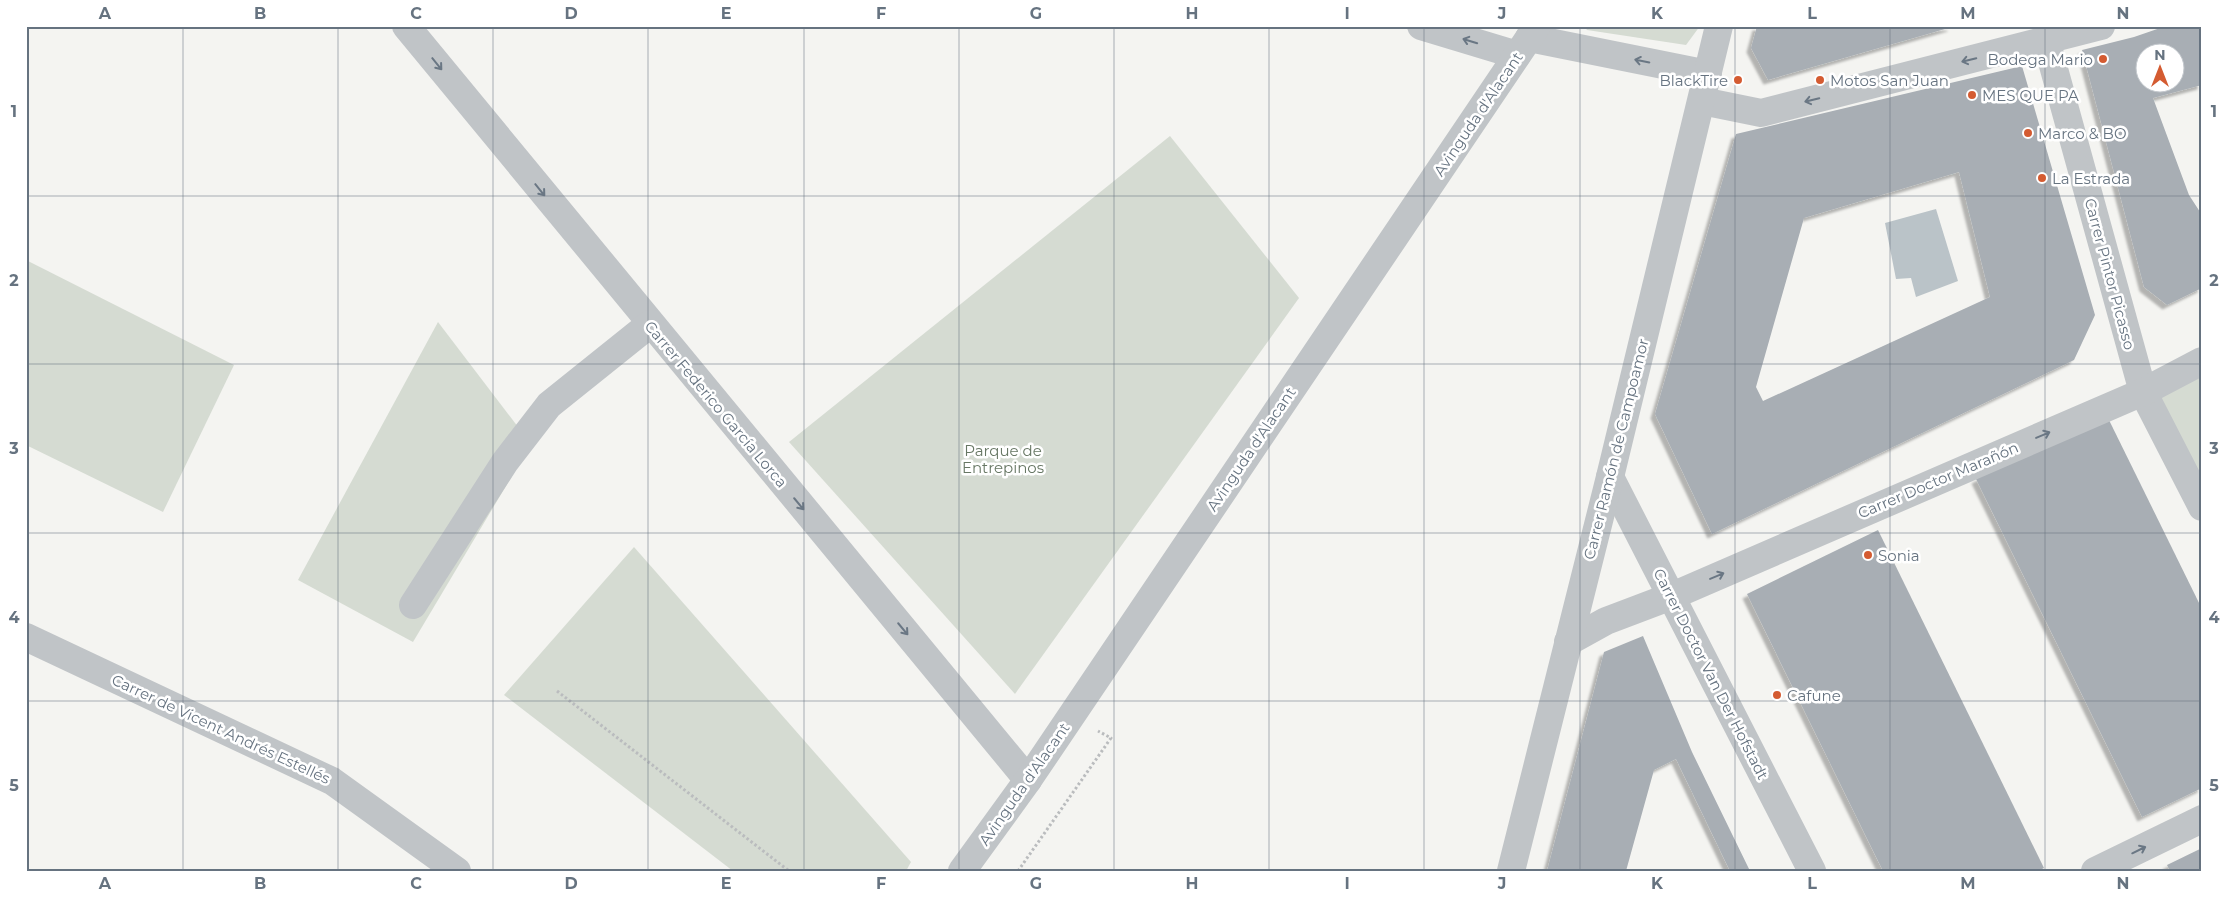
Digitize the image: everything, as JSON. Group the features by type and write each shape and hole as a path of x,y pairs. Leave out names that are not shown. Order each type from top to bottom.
{"street":[{"name":"Carrer Federico García Lorca","path":"406,26 1028,780"},
{"path":"1420,26 1528,40 1708,74"},
{"name":"Carrer Ramón de Campoamor","path":"1511,871 1610,477 1719,26"},
{"path":"1702,101 1760,113 2101,26"},
{"name":"Avinguda d'Alacant","path":"962,871 1028,780 1528,40"},
{"name":"Carrer Pintor Picasso","path":"2046,40 2143,392 2202,507"},
{"path":"413,605 504,462 549,405 650,324"},
{"name":"Carrer Doctor Marañón","path":"1568,642 1606,620 1672,596 2143,392 2202,361"},
{"name":"Carrer Doctor Van Der Hofstadt","path":"1610,477 1812,871"},
{"name":"Carrer de Vicent Andrés Estellés","path":"26,637 332,781 457,871"},
{"path":"2095,871 2202,819"}],"path":[{"path":"557,691 789,871"}],"green space":[{"path":"1584,26 1700,26 1686,45 1587,30"},
{"name":"Parque de Entrepinos","path":"1170,136 1299,298 1015,694 789,442"},
{"path":"26,260 234,365 163,512 26,445"},
{"path":"438,322 531,444 413,642 298,580"},
{"path":"2202,361 2202,507 2143,392"},
{"path":"634,547 911,862 906,871 733,871 504,695"}],"shaded area":[{"path":"1936,209 1958,281 1916,297 1911,278 1896,279 1885,223"}],"building":[{"path":"1757,26 1952,27 1768,80 1751,48"},
{"path":"2166,26 2202,26 2202,85 2186,89 2186,42 2136,42 2136,92 2176,92 2153,98 2189,195 2202,215 2202,288 2167,305 2144,287 2082,50 2134,37"},
{"path":"2022,66 2095,315 2074,360 1712,534 1655,414 1736,134","holes":["1959,172 1990,297 1763,401 1756,387 1804,218"]},
{"path":"2107,416 2202,609 2202,788 2142,817 1976,479"},
{"path":"1878,530 2044,868 2038,871 1883,871 1747,594"},
{"path":"1643,636 1692,752 1750,871 1730,871 1676,759 1654,770 1626,871 1547,871 1604,652"},
{"path":"2202,848 2202,871 2170,871 2167,865"}],"place":[{"name":"Bodega Mario","path":"2103,59"},
{"name":"BlackTire","path":"1738,80"},
{"name":"Motos San Juan","path":"1820,80"},
{"name":"MES QUE PA","path":"1972,95"},
{"name":"Marco & BO","path":"2028,133"},
{"name":"La Estrada","path":"2042,178"},
{"name":"Sonia","path":"1868,555"},
{"name":"Cafune","path":"1777,695"}]}
